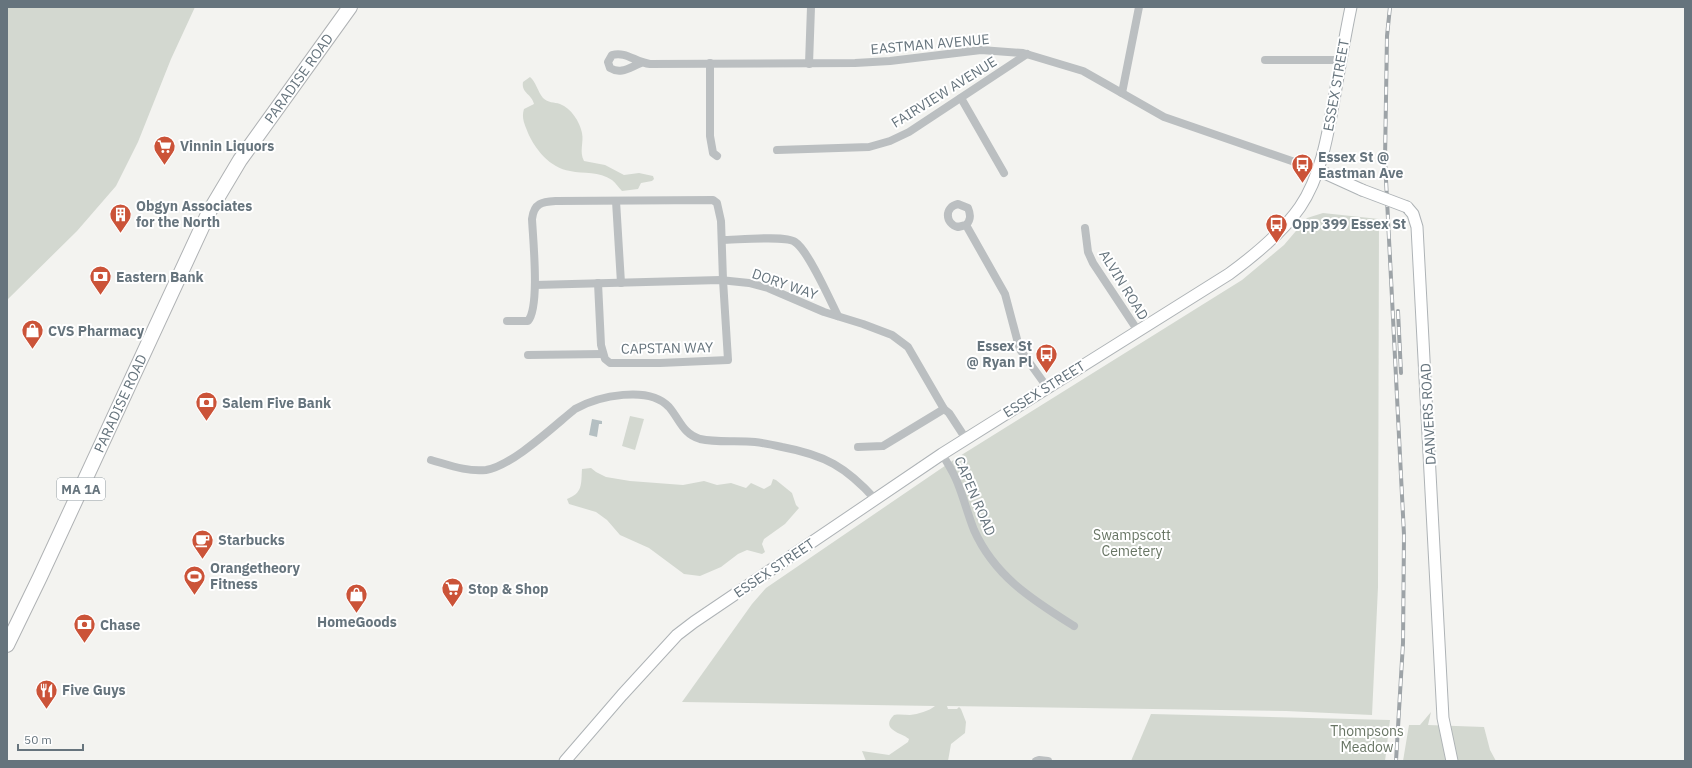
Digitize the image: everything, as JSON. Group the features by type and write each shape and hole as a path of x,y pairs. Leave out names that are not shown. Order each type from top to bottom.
{"highway":[{"name":"PARADISE ROAD","path":"7,645 209,212 240,160 350,7"}],"main road":[{"name":"ESSEX STREET","path":"565,761 622,695 677,636 688,627 942,454 1229,274 1256,253 1282,228 1300,207 1318,170 1328,131 1351,7"},
{"name":"DANVERS ROAD","path":"1318,170 1362,190 1407,207 1413,214 1417,227 1443,722 1452,761"}],"street":[{"path":"809,64 811,7"},
{"path":"1122,93 1138,7"},
{"name":"EASTMAN AVENUE","path":"641,63 809,64 890,61 981,50 1027,54 1083,72 1164,117 1318,170"},
{"name":"FAIRVIEW AVENUE","path":"777,150 856,148 881,144 909,132 1027,54"},
{"path":"1265,60 1341,60"},
{"path":"710,63 710,136 713,153 717,156"},
{"path":"961,98 1004,173"},
{"path":"507,321 528,322 530,318 536,285 533,212 536,206 541,203 713,200 717,203 720,214 723,280"},
{"path":"616,201 620,283"},
{"path":"966,225 1005,294 1018,343 1047,387"},
{"name":"ALVIN ROAD","path":"1086,228 1088,252 1093,263 1138,331"},
{"path":"722,240 777,239 795,242 805,253 838,316"},
{"name":"DORY WAY","path":"536,285 723,280 750,283 768,288 838,316 892,335 900,340 908,347 944,408 949,412 966,439"},
{"name":"CAPSTAN WAY","path":"603,354 605,359 610,363 660,363 728,360 723,280"},
{"path":"528,355 603,354 598,283"},
{"path":"431,460 466,469 486,470 506,463 583,404 607,398 645,394 662,401 669,408 683,428 694,436 710,440 756,442 812,454 829,461 858,480 875,499"},
{"path":"858,447 883,446 944,408"},
{"name":"CAPEN ROAD","path":"942,454 953,471 974,531 994,563 1007,579 1024,593 1074,626"},
{"path":"1036,761 1048,761"}],"green space":[{"path":"7,7 195,7 171,59 138,142 116,186 77,231 7,300"},
{"path":"530,77 545,100 564,106 577,120 582,133 582,154 584,161 605,165 624,175 639,173 653,176 654,179 652,181 641,183 638,189 622,191 607,177 563,169 550,162 535,145 528,133 524,121 524,109 534,104 523,86 523,82"},
{"name":"Swampscott Cemetery","path":"1323,213 1379,219 1378,587 1372,715 1286,711 947,706 948,709 957,709 959,707 966,722 965,733 951,744 948,761 866,761 862,751 889,755 908,742 909,739 891,728 889,724 894,715 916,714 927,711 935,706 682,702 752,604 766,588 955,459 1242,280 1284,245 1307,218"},
{"path":"630,416 644,419 635,450 622,446"},
{"path":"591,468 606,477 630,481 683,485 704,481 717,485 731,483 746,488 751,483 764,489 771,485 773,479 792,493 796,505 799,508 785,524 764,539 762,544 765,552 762,554 747,550 738,554 721,567 700,576 684,574 649,548 620,535 607,520 596,512 569,504 567,499 579,491 582,469"},
{"name":"Thompsons Meadow","path":"1431,712 1428,725 1484,727 1490,750 1496,761 1403,761 1409,725 1420,725"},
{"path":"1151,714 1390,720 1385,761 1131,761"}],"shaded area":[{"path":"592,419 602,421 602,424 599,424 597,437 589,435"}],"railway":[{"path":"1390,7 1387,36 1385,160 1404,535 1403,643 1396,761"},
{"path":"1398,311 1401,373"}],"place":[{"name":"Vinnin Liquors","path":"165,166"},
{"name":"Essex St @ Eastman Ave","path":"1303,184"},
{"name":"Obgyn Associates for the North","path":"120,234"},
{"name":"Opp 399 Essex St","path":"1277,244"},
{"name":"Eastern Bank","path":"100,296"},
{"name":"CVS Pharmacy","path":"32,350"},
{"name":"Essex St @ Ryan Pl","path":"1047,374"},
{"name":"Salem Five Bank","path":"207,422"},
{"name":"Starbucks","path":"202,560"},
{"name":"Orangetheory Fitness","path":"195,596"},
{"name":"Stop & Shop","path":"452,608"},
{"name":"HomeGoods","path":"357,614"},
{"name":"Chase","path":"85,644"},
{"name":"Five Guys","path":"46,710"}]}
